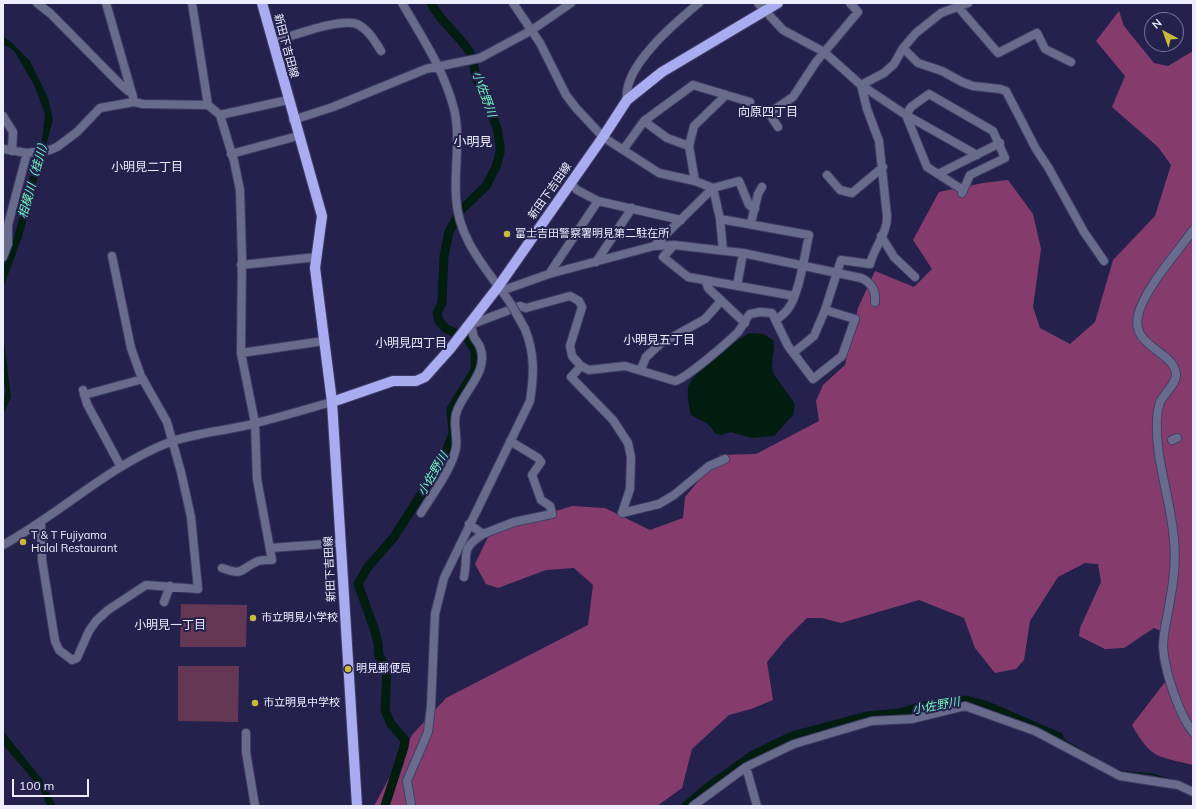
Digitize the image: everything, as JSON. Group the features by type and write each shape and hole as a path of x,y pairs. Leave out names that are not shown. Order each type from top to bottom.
{"main road":[{"name":"新田下吉田線","path":"262,3 298,136 322,216 315,268 332,402 357,806"},
{"name":"新田下吉田線","path":"332,402 387,383 416,381 425,377 499,289 627,100 662,72 778,3"}],"street":[{"path":"37,3 51,14 128,92 132,93"},
{"path":"106,3 134,102"},
{"path":"192,3 208,105 220,115 240,190 242,265 241,353 255,423 257,479 272,560 259,560 238,572 222,568"},
{"path":"402,3 438,66 448,89 454,111 457,133 456,198 466,237 476,257 511,304 525,329 534,357 534,373 530,401 444,578 435,614 431,706 428,732 408,781 411,804"},
{"path":"513,3 532,30 566,95 603,137 659,173 695,181 712,188"},
{"path":"294,120 333,107 426,68 480,58 532,30 572,3"},
{"path":"627,100 631,77 636,67 669,29 699,3"},
{"path":"758,3 783,30 824,52 861,85 906,115 977,155"},
{"path":"778,127 769,113 793,97 816,62 858,12 850,3"},
{"path":"861,85 884,73 894,64 903,48 916,33 941,12 958,8 968,3"},
{"path":"958,8 998,53 1037,33 1045,49 1071,62"},
{"path":"272,42 329,25 353,23 358,24 369,33 381,51"},
{"path":"903,48 918,63 936,68 962,82 973,86 1000,88 1006,91 1036,149 1048,167 1084,232 1104,261"},
{"path":"623,150 644,121 693,85 750,102"},
{"path":"793,353 814,336 825,310 841,260 870,264 872,252 888,221 879,141 867,109 861,85"},
{"path":"929,94 993,131 1000,143 1004,158 970,176 963,192 927,167 906,115 911,107 929,94"},
{"path":"695,181 689,146 694,126 726,95"},
{"path":"220,115 288,100"},
{"path":"3,149 31,153 50,150 78,132 100,108 134,102 171,106 208,105"},
{"path":"3,116 12,132 12,151"},
{"path":"644,121 667,138 689,146"},
{"path":"231,154 298,136"},
{"path":"938,174 1000,143"},
{"path":"3,257 8,244 8,225 31,153"},
{"path":"827,175 840,190 852,193 883,167"},
{"path":"654,246 712,188 738,181 749,205 755,209"},
{"path":"570,183 577,190 598,201 680,220"},
{"path":"751,223 758,194 762,187"},
{"path":"712,188 720,219 723,250"},
{"path":"548,274 598,201"},
{"path":"596,262 632,208"},
{"path":"720,219 751,223 809,235 803,265 794,296 788,309 776,320"},
{"path":"1193,230 1152,286 1142,302 1137,317 1140,334 1145,341 1169,362 1176,372 1176,378 1160,403 1157,421 1158,447 1173,520 1175,547 1174,574 1165,625 1163,648 1167,673 1177,703 1186,724 1193,732"},
{"path":"881,236 894,257 915,277"},
{"path":"499,289 548,274 654,246 674,245 743,253 861,278 870,283 875,290 875,302"},
{"path":"674,245 663,258 688,277 794,296"},
{"path":"737,286 743,253"},
{"path":"41,522 42,560 55,641 59,650 72,660 77,658 89,631 96,620 108,610 146,585 198,589 190,517 181,472 171,442 167,422 143,379 125,325 112,256"},
{"path":"242,265 317,257"},
{"path":"705,280 708,288 745,323"},
{"path":"420,513 437,487 452,458 457,437 455,423 456,414 466,393 480,370 480,348 474,336 474,331 469,326 520,306 526,308 570,296 579,301 582,307 570,346 572,356 581,366 589,370 621,365 641,369 674,380 679,380 728,341 745,323 750,314 760,312 772,313 783,338 813,379 842,356 855,319 825,310"},
{"path":"641,369 646,358 660,344 705,319 721,301"},
{"path":"241,353 324,341"},
{"path":"581,366 571,377 613,420 628,443 631,457 630,489 622,513 659,504 709,466 725,459"},
{"path":"121,467 87,404 84,393 143,379"},
{"path":"3,545 31,530 58,509 121,467 171,442 255,423 332,402"},
{"path":"464,577 467,564 465,552 468,546 483,534 514,522 552,514 550,506 541,500 532,475 541,462 538,458 510,441"},
{"path":"469,524 483,534"},
{"path":"270,548 340,543"},
{"path":"164,602 170,586"},
{"path":"693,806 746,767 794,744 872,721 912,719 965,706 1035,731 1120,776 1178,785 1193,792"},
{"path":"246,733 246,752 255,806"},
{"path":"746,767 757,806"}],"shaded area":[{"path":"1119,11 1124,26 1154,63 1168,66 1193,51 1193,765 1171,760 1156,754 1144,744 1132,725 1165,682 1168,634 1154,628 1124,648 1105,649 1079,636 1080,628 1101,582 1098,564 1085,563 1058,577 1030,621 1024,660 1016,669 995,673 975,648 964,618 919,600 841,623 822,618 807,618 786,639 767,662 773,700 751,709 729,715 692,749 682,788 657,806 374,806 412,735 446,698 588,625 593,585 574,568 546,570 498,588 486,584 475,564 491,531 572,506 605,508 650,530 683,518 685,497 720,455 756,454 819,421 816,401 823,385 845,365 858,308 875,271 914,287 932,269 913,240 939,192 983,183 1008,180 1033,214 1041,249 1033,307 1040,328 1070,344 1095,322 1113,260 1155,216 1171,165 1158,147 1112,107 1125,76 1096,41"},
{"path":"181,604 247,605 246,647 180,647"},
{"path":"178,666 239,666 238,722 178,721"}],"water":[{"name":"相模川（桂川）","path":"3,36 30,61 48,98 53,119 22,237 3,288 3,267 12,245 30,177 41,149 45,114 34,85 15,52 9,47 3,45"},
{"path":"3,333 11,397 3,415 3,401 6,391 3,376"},
{"path":"750,333 763,334 773,340 773,372 795,404 793,415 774,436 752,438 731,432 721,435 716,434 708,424 691,415 688,401 688,387 697,373 706,365 725,349"},
{"path":"3,731 41,778 56,806 47,806 40,788 3,745"}],"waterway":[{"name":"小佐野川","path":"385,806 405,740 391,724 385,710 387,668 379,656 378,643 374,628 358,584 367,568 394,537 443,460 453,433 451,409 475,370 475,351 468,339 445,328 439,321 437,313 442,303 444,256 449,232 461,210 486,186 496,167 500,153 497,128 482,89 477,81 473,61 469,51 439,16 431,3"},
{"name":"小佐野川","path":"686,806 707,788 753,755 792,736 867,716 900,713 922,706 966,700 985,705 1059,737"},
{"name":"小佐野川","path":"1059,737 1095,758"},
{"name":"小佐野川","path":"1110,767 1124,772 1151,774 1176,781"}],"place":[{"name":"富士吉田警察署明見第二駐在所","path":"507,234"},
{"name":"T & T Fujiyama Halal Restaurant","path":"23,542"},
{"name":"市立明見小学校","path":"253,618"},
{"name":"明見郵便局","path":"348,669"},
{"name":"市立明見中学校","path":"255,703"}],"district":[{"name":"向原四丁目","path":"768,112"},
{"name":"小明見","path":"473,142"},
{"name":"小明見二丁目","path":"147,167"},
{"name":"小明見五丁目","path":"659,340"},
{"name":"小明見四丁目","path":"411,343"},
{"name":"小明見一丁目","path":"170,625"}]}
